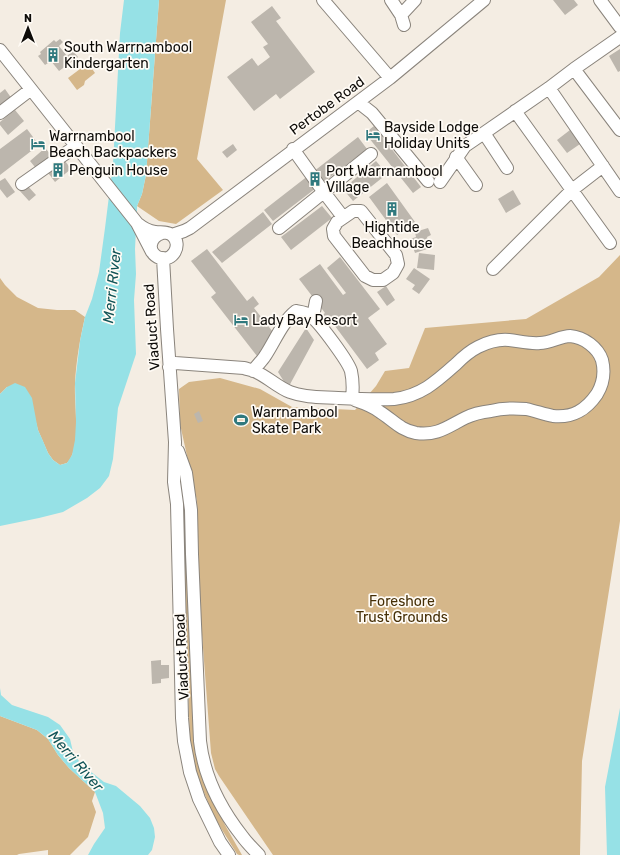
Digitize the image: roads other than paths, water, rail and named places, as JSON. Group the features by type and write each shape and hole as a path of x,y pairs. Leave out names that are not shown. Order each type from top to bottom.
{"street":[{"path":"323,0 390,78"},
{"path":"391,0 402,20 415,0"},
{"name":"Pertobe Road","path":"170,237 184,231 390,78 483,0"},
{"path":"600,0 620,27"},
{"path":"358,102 372,113 434,181 465,146 620,37"},
{"path":"0,50 30,90 137,223 155,255 167,258 173,254 175,251 170,237"},
{"path":"574,69 620,130"},
{"path":"549,88 620,192"},
{"path":"0,113 30,90"},
{"path":"515,111 610,243"},
{"path":"484,134 507,168"},
{"path":"22,184 76,146"},
{"path":"293,149 343,217"},
{"path":"279,228 370,154"},
{"path":"456,157 476,185"},
{"path":"493,269 572,190 603,166"},
{"path":"353,211 361,211 396,254 398,264 393,273 383,280 373,280 364,276 334,236 333,229 337,222 343,217 353,211"},
{"path":"137,223 148,230 170,237"},
{"path":"152,252 151,244 154,236 170,237"},
{"name":"Viaduct Road","path":"163,258 175,442 174,482 184,741 190,772 199,799 220,842 229,855"},
{"path":"313,317 316,301"},
{"path":"253,371 264,357 290,316 296,311 305,313 313,317 348,364 351,371 354,399"},
{"path":"354,399 373,407 400,427 407,431 426,434 440,431 464,419 494,410 512,408 554,416 570,415 589,405 599,390 602,384 603,374 600,355 588,342 570,336 552,342 539,343 505,340 492,341 467,354 426,388 413,395 393,401 389,405 388,414 391,420"},
{"path":"169,367 176,363 244,368 253,371 290,392 313,397 354,399 400,398"},
{"name":"Viaduct Road","path":"175,442 186,473 191,510 200,741 203,761 218,802 239,832 259,855"}],"water":[{"name":"Merri River","path":"124,0 159,0 146,175 142,194 137,206 134,300 136,354 118,408 113,459 109,476 100,488 87,498 63,512 0,526 0,394 7,387 15,383 25,387 32,398 38,430 48,453 53,460 60,465 67,463 72,455 76,422 75,383 80,341 85,317 92,299 99,272 113,164 120,33"},
{"name":"Merri River","path":"0,688 1,695 12,705 48,717 60,725 70,739 73,752 81,764 104,782 116,786 140,806 150,818 154,828 155,837 152,850 148,855 88,855 105,828 103,813 95,792 69,768 58,755 48,739 37,730 0,716"},
{"path":"620,708 620,855 607,855 605,787"}],"place":[{"name":"South Warrnambool Kindergarten","path":"53,55"},
{"name":"Bayside Lodge Holiday Units","path":"373,135"},
{"name":"Warrnambool Beach Backpackers","path":"38,144"},
{"name":"Penguin House","path":"58,170"},
{"name":"Port Warrnambool Village","path":"315,179"},
{"name":"Hightide Beachhouse","path":"392,209"},
{"name":"Lady Bay Resort","path":"241,320"},
{"name":"Warrnambool Skate Park","path":"241,420"}],"park label":[{"name":"Foreshore Trust Grounds","path":"402,610"}]}
